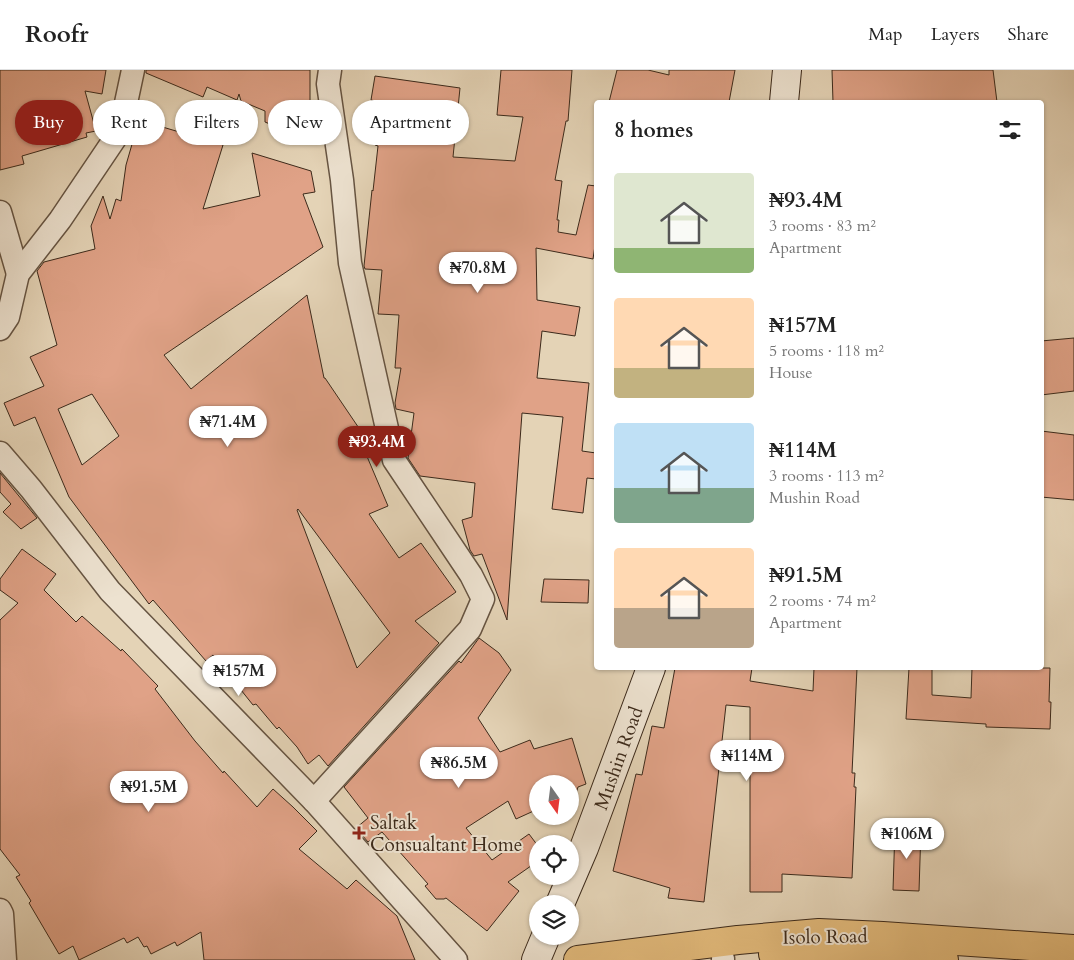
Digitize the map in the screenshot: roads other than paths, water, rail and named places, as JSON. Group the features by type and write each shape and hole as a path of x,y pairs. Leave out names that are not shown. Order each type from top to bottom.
{"main road":[{"path":"784,100 787,70"},
{"name":"Mushin Road","path":"564,895 584,848 650,670"},
{"name":"Isolo Road","path":"578,960 738,940 819,933 1074,949"},
{"path":"536,960 542,945"},
{"name":"Isolo Road","path":"721,960 782,953 849,952 944,960"}],"street":[{"path":"0,329 8,317 18,274 60,220 120,131 134,70"},
{"path":"314,800 470,629 483,599 471,575 394,460 350,262 342,180 328,84 330,70"},
{"path":"0,212 18,274"},
{"path":"0,453 31,489 110,591 314,800 456,960"},
{"path":"0,910 2,914 5,960"}],"place":[{"name":"Saltak Consualtant Home","path":"359,833"}]}
